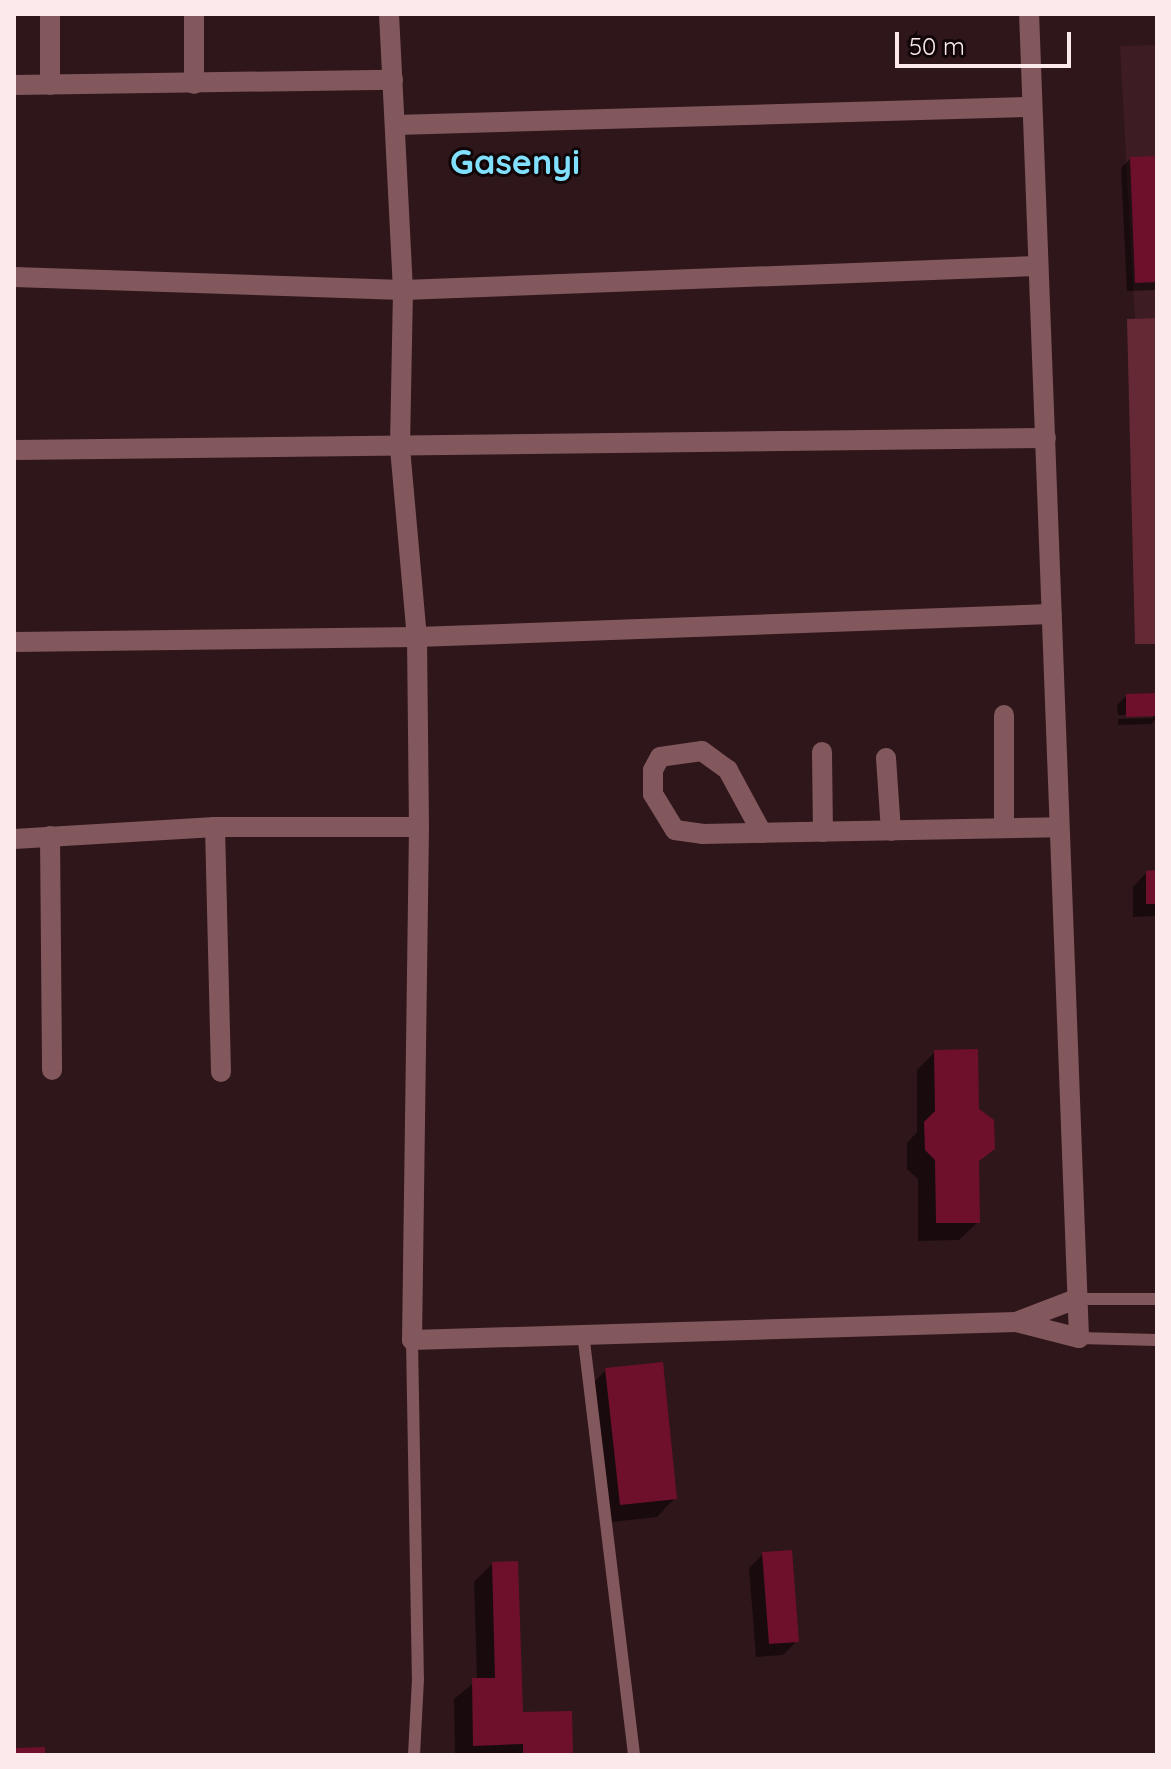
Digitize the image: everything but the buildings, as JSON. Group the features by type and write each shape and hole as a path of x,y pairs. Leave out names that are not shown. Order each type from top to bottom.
{"street":[{"path":"50,14 50,85"},
{"path":"194,14 194,84"},
{"path":"389,14 403,290 400,448 417,637 419,827 412,1340 1016,1322 1079,1338 1046,438 1029,107 1029,14"},
{"path":"14,85 393,80"},
{"path":"395,125 1029,107"},
{"path":"14,277 403,290 1037,266"},
{"path":"14,450 400,448 1046,438"},
{"path":"14,642 417,637 1052,614"},
{"path":"1004,715 1004,828"},
{"path":"762,833 728,770 702,751 660,757 653,770 653,794 675,830 762,833 1059,827"},
{"path":"822,752 823,832"},
{"path":"886,758 891,831"},
{"path":"14,839 215,827 419,827"},
{"path":"215,827 221,1072"},
{"path":"50,836 52,1070"},
{"path":"1016,1322 1076,1299"}],"lane":[{"path":"1076,1299 1157,1299"},
{"path":"583,1333 634,1755"},
{"path":"1079,1338 1157,1340"},
{"path":"412,1340 414,1755"}],"shaded area":[{"path":"1157,45 1157,318 1135,319 1120,46"},
{"path":"1157,318 1157,644 1135,644 1127,319"}],"district":[{"name":"Gasenyi","path":"515,162"}]}
